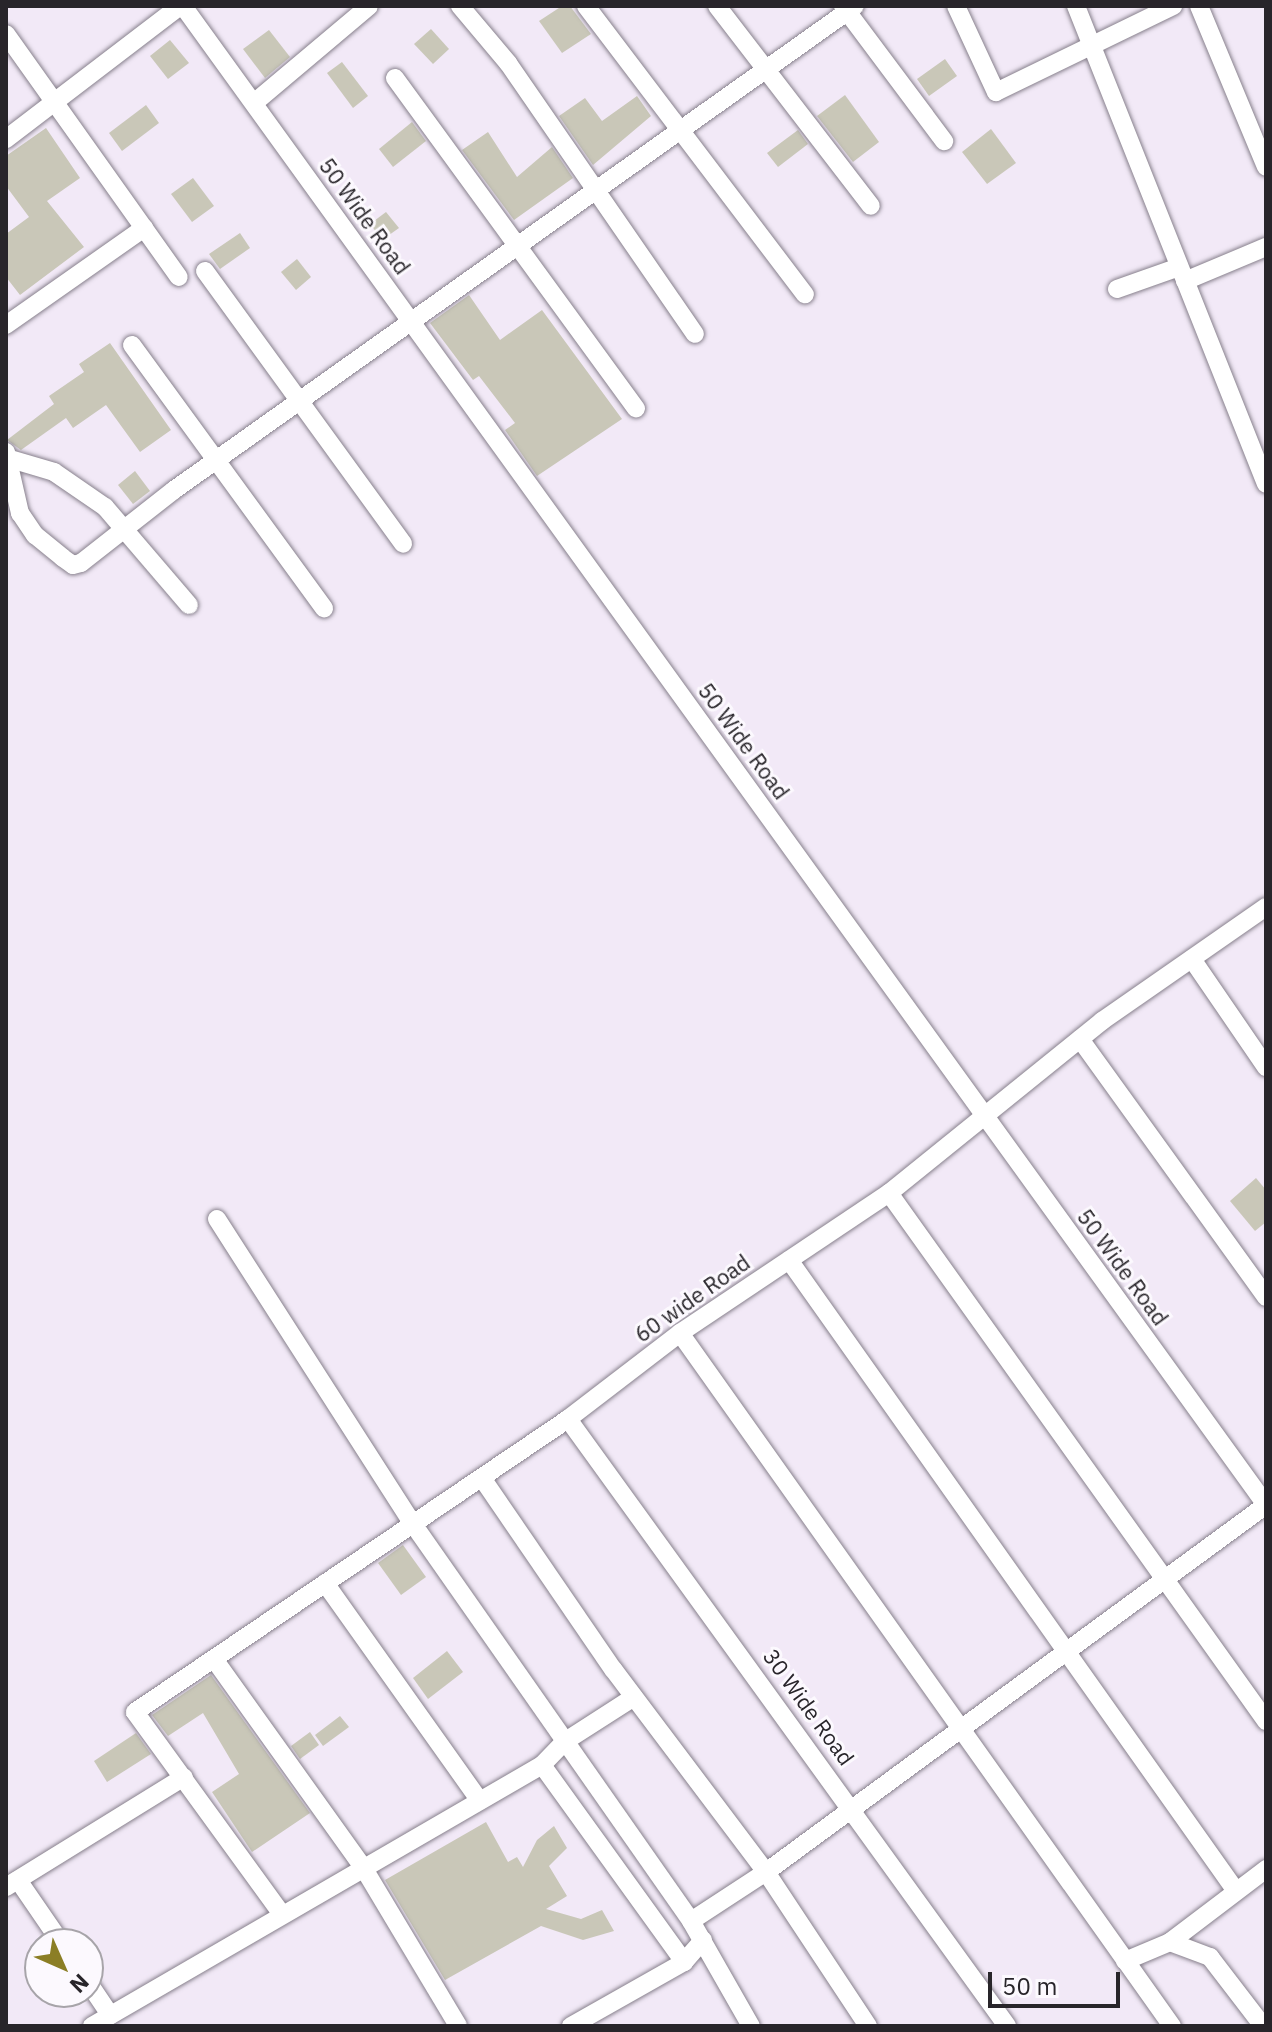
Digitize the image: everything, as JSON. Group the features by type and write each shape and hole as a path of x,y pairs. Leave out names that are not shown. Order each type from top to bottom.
{"street":[{"path":"6,139 182,6"},
{"name":"50 Wide Road","path":"182,6 1266,1505"},
{"path":"254,103 369,6"},
{"path":"460,6 508,63 600,191 695,334"},
{"path":"586,6 684,130 805,294"},
{"path":"717,6 871,206"},
{"path":"956,6 996,92 1173,6"},
{"path":"1076,6 1266,484"},
{"path":"1199,6 1266,167"},
{"path":"6,455 20,513 35,535 73,565 299,401 520,249 849,8 944,141"},
{"path":"6,34 179,277"},
{"path":"395,78 636,408"},
{"path":"6,325 144,228"},
{"path":"1117,289 1182,274 1266,247"},
{"path":"205,271 403,544"},
{"path":"132,345 324,608"},
{"path":"6,455 54,472 127,528 189,605"},
{"name":"60 wide Road","path":"184,1777 135,1712 411,1521 482,1478 568,1419 680,1333 889,1193 1080,1039 1266,907"},
{"path":"1192,959 1266,1067"},
{"path":"1080,1039 1266,1297"},
{"path":"889,1193 1266,1721"},
{"path":"217,1219 411,1521 691,1921 751,2026"},
{"path":"789,1260 1236,1891"},
{"path":"680,1333 963,1727 1172,2026"},
{"name":"30 Wide Road","path":"568,1419 853,1806 1007,2026"},
{"path":"482,1478 634,1697 766,1872 868,2026"},
{"path":"691,1921 766,1872 1266,1505"},
{"path":"325,1583 480,1801"},
{"path":"214,1659 363,1867 458,2026"},
{"path":"92,2026 281,1913 542,1765 564,1742 634,1697"},
{"path":"542,1765 684,1962"},
{"path":"49,1928 12,1884 184,1777 281,1913"},
{"path":"1125,1961 1170,1942 1266,1869"},
{"path":"571,2026 684,1962 703,1940"},
{"path":"1170,1942 1210,1957 1263,2026"},
{"path":"104,2006 110,2015"}],"building":[{"path":"562,6 570,6 591,34 562,53 539,21"},
{"path":"431,29 449,49 433,64 414,44"},
{"path":"269,30 290,57 265,78 243,49"},
{"path":"170,40 189,63 168,79 150,56"},
{"path":"945,59 957,76 929,96 917,79"},
{"path":"342,62 368,96 353,108 327,73"},
{"path":"845,95 879,142 853,162 817,116"},
{"path":"637,96 651,116 593,165 559,116 585,98 602,121"},
{"path":"146,105 159,123 122,151 109,133"},
{"path":"412,122 426,141 393,167 379,149"},
{"path":"46,128 80,178 47,201 84,247 20,295 6,277 6,234 29,217 6,186 6,156"},
{"path":"991,129 1016,163 987,184 962,152"},
{"path":"798,130 808,144 778,167 767,153"},
{"path":"488,132 517,177 552,147 573,178 514,220 462,150"},
{"path":"193,178 214,206 192,222 171,194"},
{"path":"386,212 399,228 382,240 370,224"},
{"path":"240,233 250,248 220,269 209,254"},
{"path":"297,259 311,277 296,290 281,272"},
{"path":"469,295 500,340 542,310 622,419 537,476 505,430 515,423 479,376 473,380 430,323"},
{"path":"110,343 171,430 140,452 106,405 73,428 66,418 21,450 7,440 54,404 49,396 84,372 79,364"},
{"path":"135,471 150,491 133,504 118,485"},
{"path":"1256,1178 1266,1190 1266,1222 1255,1231 1230,1201"},
{"path":"403,1545 426,1577 401,1595 378,1563"},
{"path":"447,1651 463,1672 428,1699 413,1678"},
{"path":"211,1675 310,1813 252,1852 212,1792 239,1774 203,1713 168,1736 152,1715"},
{"path":"340,1716 349,1727 323,1746 315,1735"},
{"path":"310,1732 319,1745 300,1759 291,1746"},
{"path":"136,1733 151,1754 107,1782 94,1761"},
{"path":"486,1822 508,1862 517,1857 523,1867 537,1840 554,1826 567,1848 549,1866 567,1896 546,1909 581,1919 602,1910 614,1931 583,1940 541,1926 445,1980 385,1880"}]}
